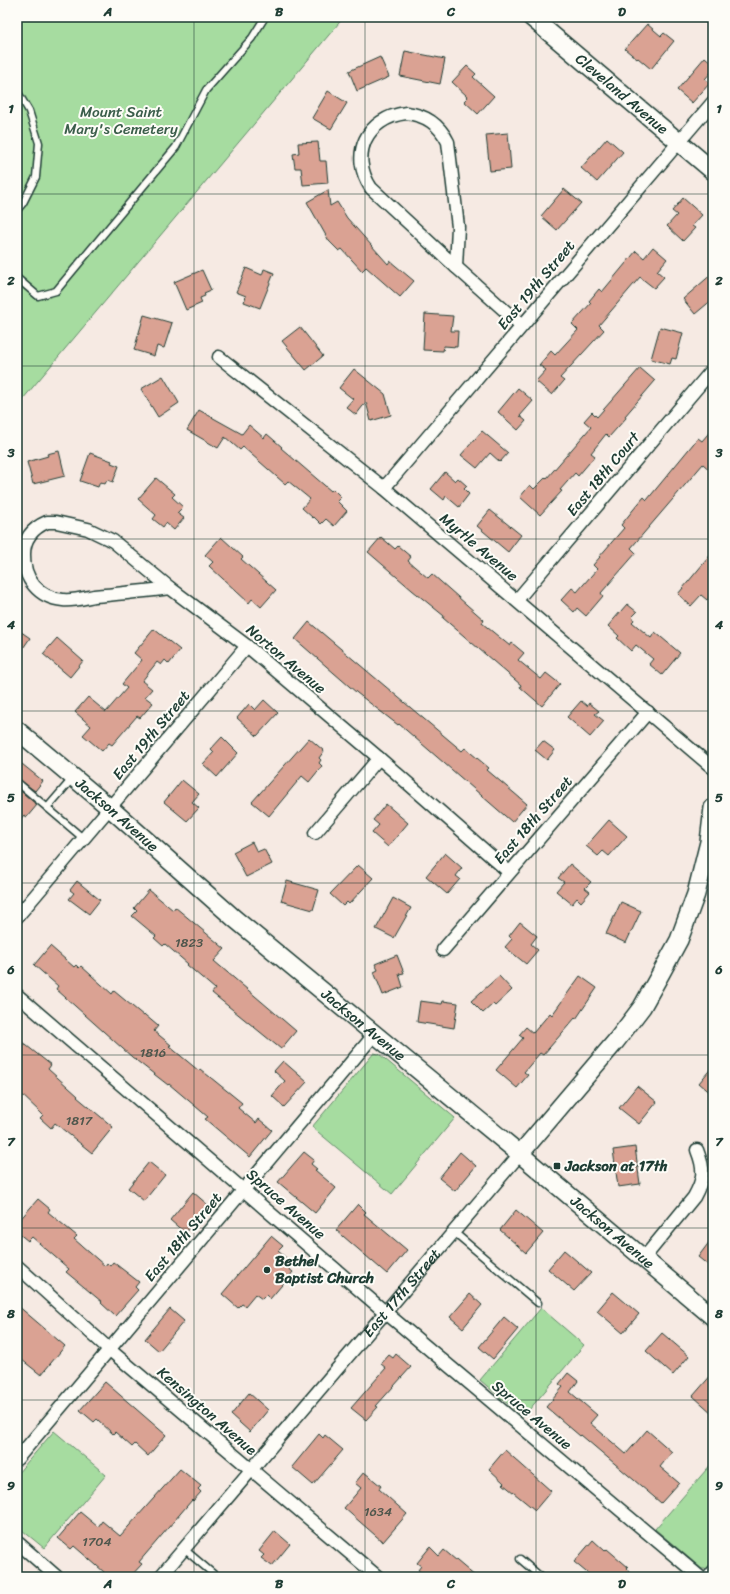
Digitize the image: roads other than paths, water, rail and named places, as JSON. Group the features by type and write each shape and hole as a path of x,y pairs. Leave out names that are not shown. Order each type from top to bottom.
{"street":[{"name":"Cleveland Avenue","path":"531,17 713,171"},
{"name":"East 19th Street","path":"384,488 713,102"},
{"path":"456,267 458,227 448,142 438,127 424,116 406,113 388,117 373,128 363,144 361,162 366,180 375,191 456,267 522,326"},
{"name":"Myrtle Avenue","path":"218,357 384,488 713,768"},
{"name":"East 18th Court","path":"517,600 713,369"},
{"name":"Norton Avenue","path":"170,588 63,600 43,594 33,586 23,562 24,548 30,535 36,527 47,522 56,522 88,529 113,541 170,588 248,646 509,872"},
{"name":"East 19th Street","path":"17,917 248,646"},
{"name":"East 18th Street","path":"443,950 648,712"},
{"name":"Jackson Avenue","path":"17,730 110,808 235,919 520,1154 713,1317"},
{"path":"315,833 379,758"},
{"name":"East 17th Street","path":"160,1577 616,1041 642,1007 679,940 696,894 709,842 713,808"},
{"name":"Spruce Avenue","path":"17,994 385,1312 700,1577"},
{"name":"East 18th Street","path":"17,1459 374,1035"},
{"path":"644,1258 694,1197 700,1186 703,1168 697,1150"},
{"name":"Kensington Avenue","path":"17,1266 110,1350 378,1577"},
{"path":"17,1542 57,1577"},
{"path":"709,1577 713,1572"}],"lane":[{"path":"17,278 38,296 56,291 176,147 206,90 252,38 264,17"},
{"path":"17,91 29,111 39,143 36,177 23,202 17,210"},
{"path":"47,808 73,777"},
{"path":"17,782 84,839"},
{"path":"454,1232 538,1303"},
{"path":"184,1549 217,1577"},
{"path":"520,1559 541,1577"}],"place":[{"name":"Jackson at 17th","path":"557,1166"},
{"name":"Bethel Baptist Church","path":"267,1270"}],"park label":[{"name":"Mount Saint Mary's Cemetery","path":"121,120"}]}
